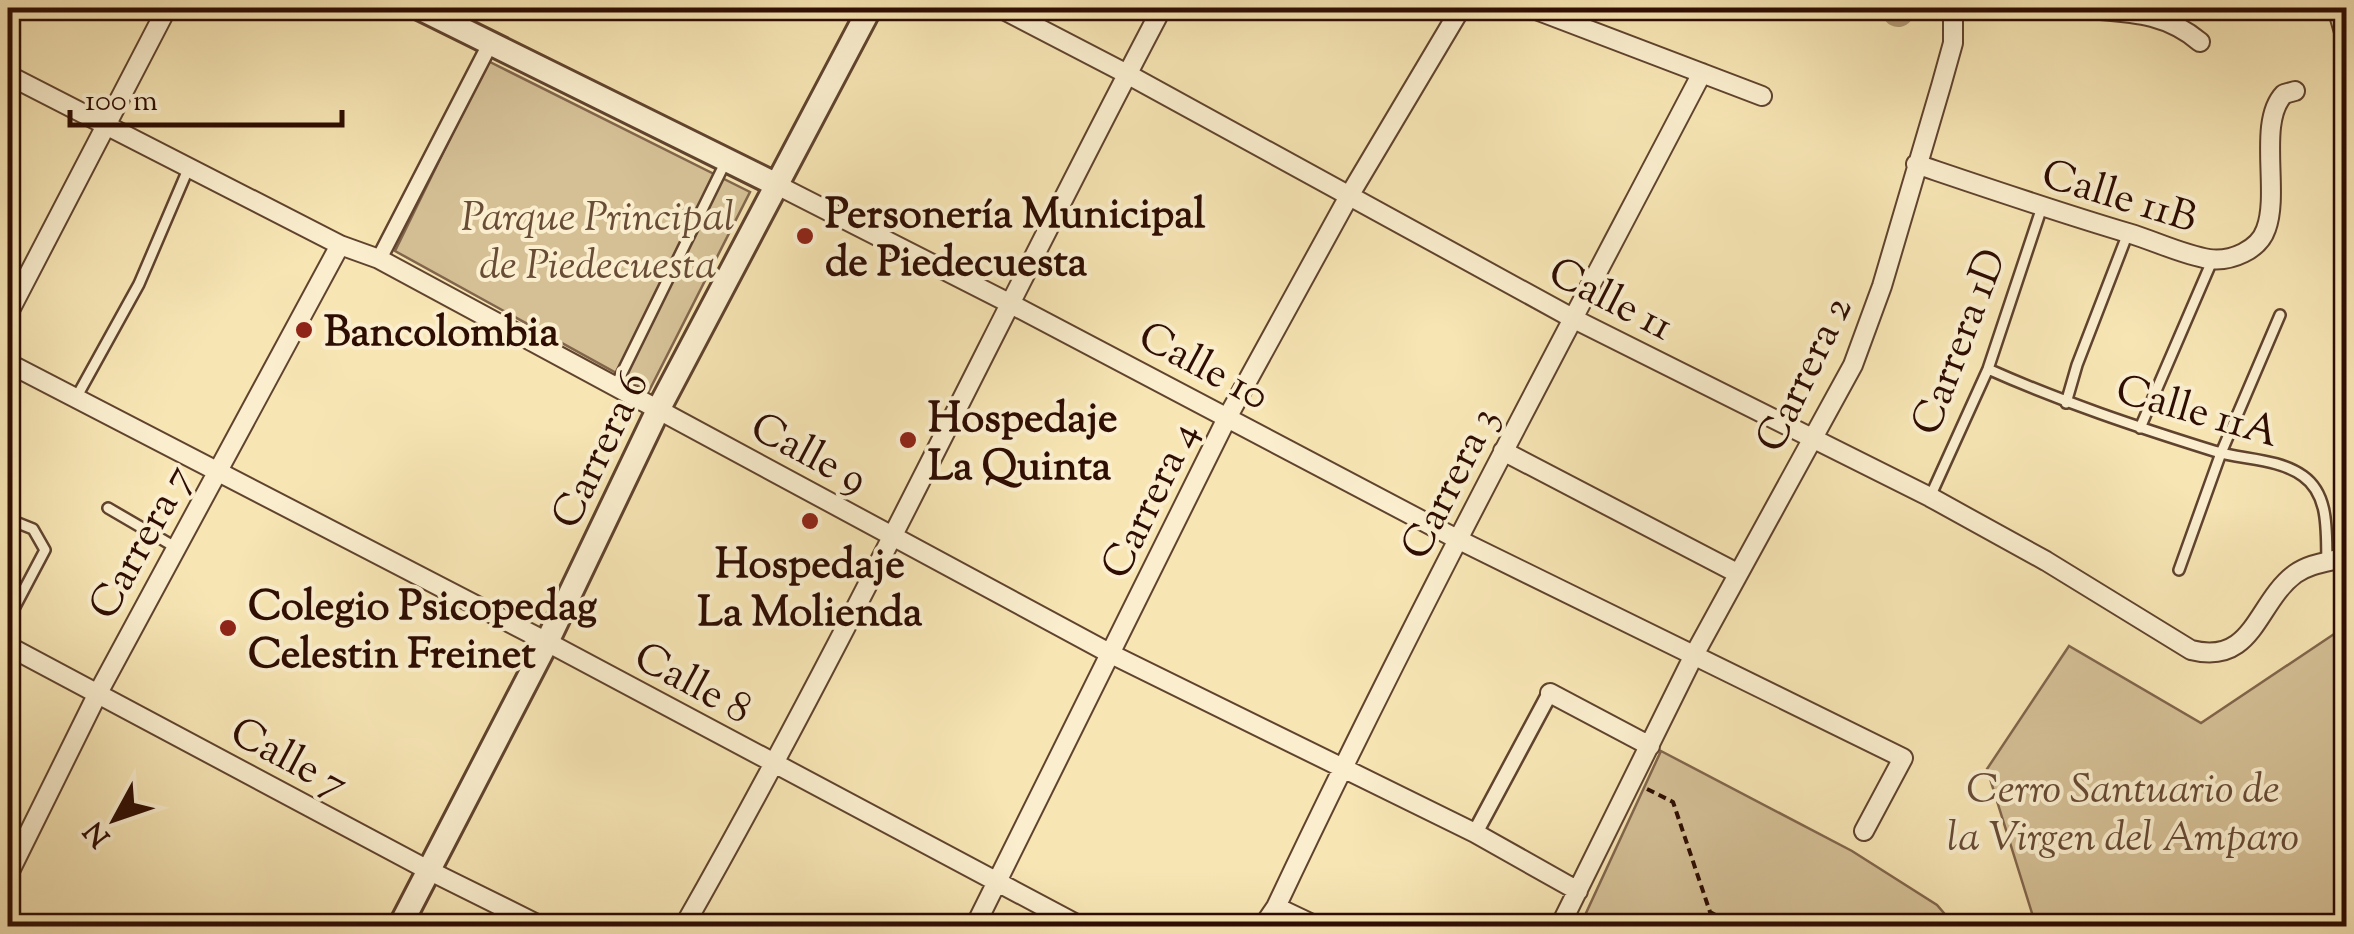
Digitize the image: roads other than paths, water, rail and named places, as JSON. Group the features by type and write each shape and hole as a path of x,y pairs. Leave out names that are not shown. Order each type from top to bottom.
{"street":[{"path":"8,314 166,8"},
{"name":"Calle 10","path":"419,8 456,16 490,44 727,158 1458,538 1902,758 1864,830"},
{"name":"Carrera 6","path":"400,926 547,642 658,410 870,8"},
{"name":"Calle 11","path":"1000,8 1574,318 1930,497 2046,561 2191,650 2208,655 2241,643 2294,574 2327,562"},
{"path":"684,926 776,764 1162,8"},
{"name":"Carrera 4","path":"975,926 1227,418 1349,196 1460,8"},
{"path":"1531,8 1762,96"},
{"name":"Carrera 2","path":"1560,926 1694,655 1852,365 1882,286 1953,43 1953,8"},
{"path":"2077,8 2160,16 2180,24 2200,42"},
{"path":"2337,8 2346,39"},
{"path":"379,259 490,44"},
{"name":"Carrera 3","path":"1263,926 1276,907 1458,538 1702,73"},
{"name":"Calle 9","path":"8,75 340,246 379,259 1111,654 1475,833 1578,892"},
{"name":"Calle 11B","path":"1916,164 2212,260 2242,254 2256,246 2265,234 2270,216 2273,112 2284,94 2294,91"},
{"name":"Carrera 7","path":"8,875 98,693 340,246"},
{"name":"Calle 8","path":"8,363 547,642 1080,926"},
{"path":"1503,451 1737,574"},
{"path":"2327,562 2346,557"},
{"name":"Calle 7","path":"8,646 541,926"},
{"path":"1475,833 1550,693 1650,746"},
{"path":"1276,907 1316,926"}],"lane":[{"path":"615,386 727,158"},
{"path":"76,398 139,284 189,168"},
{"name":"Carrera 1D","path":"1930,497 1988,369 2042,208"},
{"path":"2066,403 2076,365 2128,233"},
{"path":"2140,428 2212,260"},
{"path":"2178,570 2280,315"},
{"name":"Calle 11A","path":"1988,369 2066,403 2304,476 2315,488 2326,516 2327,562"},
{"path":"108,508 178,548"},
{"path":"8,519 33,529 44,550 8,620"}],"place":[{"name":"Personería Municipal de Piedecuesta","path":"805,236"},
{"name":"Bancolombia","path":"304,330"},
{"name":"Hospedaje La Quinta","path":"908,440"},
{"name":"Hospedaje La Molienda","path":"810,521"},
{"name":"Colegio Psicopedag Celestin Freinet","path":"228,628"}],"park label":[{"name":"Parque Principal de Piedecuesta","path":"598,239"},
{"name":"Cerro Santuario de la Virgen del Amparo","path":"2123,811"}]}
